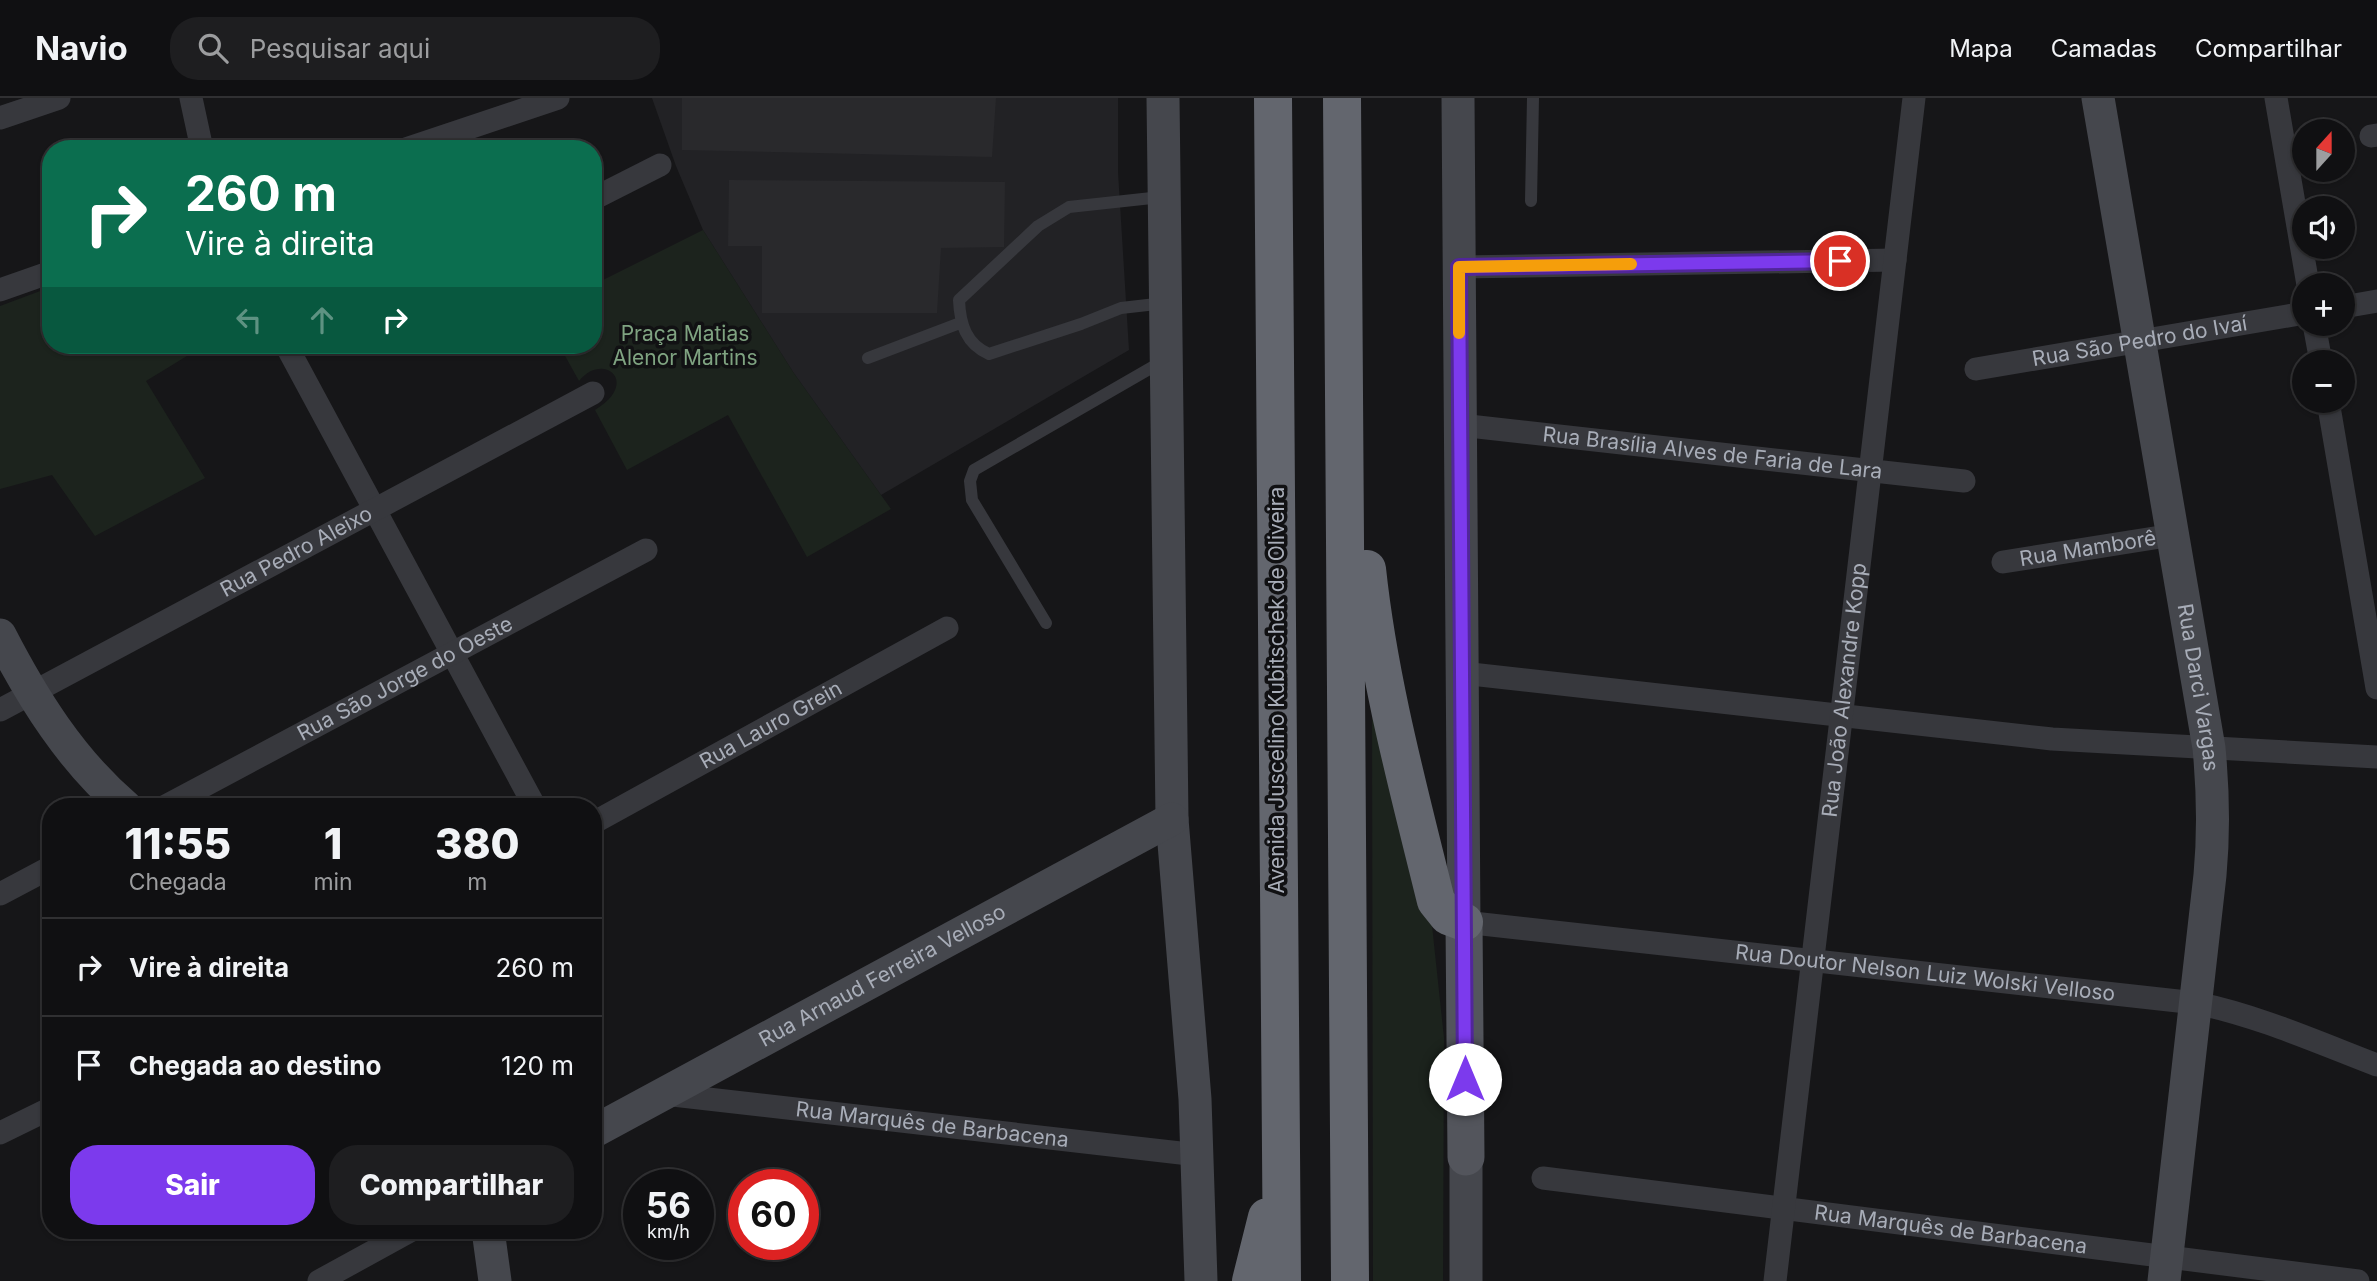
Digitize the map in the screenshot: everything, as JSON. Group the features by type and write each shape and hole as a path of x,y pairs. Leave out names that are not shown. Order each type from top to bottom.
{"highway":[{"name":"Avenida Juscelino Kubitschek de Oliveira","path":"1273,98 1282,1281"},
{"path":"1342,98 1350,1281"},
{"path":"1344,364 1371,606 1386,696 1436,901 1448,916 1464,922"},
{"path":"1251,1281 1282,1150"}],"main road":[{"path":"1464,922 1465,1157"}],"street":[{"path":"0,118 59,98"},
{"path":"191,98 200,140"},
{"path":"1163,98 1172,820 1192,1049 1201,1281"},
{"path":"1458,98 1464,922"},
{"name":"Rua João Alexandre Kopp","path":"1775,1281 1914,98"},
{"name":"Rua Darci Vargas","path":"2098,98 2209,748 2212,784 2213,845 2166,1268"},
{"path":"2276,98 2306,273"},
{"path":"432,140 553,99"},
{"path":"602,194 660,165"},
{"path":"1459,267 1895,260"},
{"path":"0,290 42,275"},
{"path":"2355,305 2377,301"},
{"name":"Rua São Pedro do Ivaí","path":"1976,369 2292,315"},
{"path":"291,354 530,798"},
{"name":"Rua Pedro Aleixo","path":"0,710 593,393"},
{"path":"2330,413 2377,688"},
{"name":"Rua Brasília Alves de Faria de Lara","path":"1460,425 1964,481"},
{"name":"Rua Mamborê","path":"2003,562 2173,535"},
{"name":"Rua São Jorge do Oeste","path":"181,798 646,550"},
{"name":"Rua Lauro Grein","path":"602,818 947,628"},
{"path":"0,635 32,693 74,754 116,798"},
{"path":"1462,673 2052,739 2377,757"},
{"name":"Rua Arnaud Ferreira Velloso","path":"602,1127 1172,820"},
{"path":"0,894 42,872"},
{"name":"Rua Doutor Nelson Luiz Wolski Velloso","path":"1464,922 2196,1003 2247,1016 2377,1065"},
{"name":"Rua Marquês de Barbacena","path":"664,1094 1198,1155"},
{"path":"0,1133 42,1112"},
{"path":"1465,1157 1466,1281"},
{"name":"Rua Marquês de Barbacena","path":"1544,1178 1784,1207 2166,1268 2358,1281"},
{"path":"319,1281 396,1239"},
{"path":"489,1239 495,1281"}],"lane":[{"path":"1531,201 1533,98"},
{"path":"1164,197 1069,207 1038,226 959,300 960,323 975,348 989,354 1121,308 1166,303"},
{"path":"868,358 960,323"},
{"path":"1046,623 972,500 970,481 974,470 1166,360"}],"shaded area":[{"path":"652,98 1118,98 1118,172 1129,350 881,495 793,372 703,230 676,166"}],"green space":[{"name":"Praça Matias Alenor Martins","path":"703,230 793,372 891,509 807,557 728,415 627,470 595,410 609,399 615,389 613,374 598,369 588,372 579,381 564,354 602,354 602,280"},
{"path":"42,290 42,354 190,354 146,381 205,478 95,536 52,475 0,489 0,306"},
{"path":"1372,700 1431,916 1444,1038 1443,1281 1373,1281"}],"building":[{"path":"682,98 996,98 992,157 682,150"},
{"path":"729,180 1005,182 1004,247 941,248 937,313 762,313 762,246 728,246"}],"slow traffic":[{"path":"1459,333 1459,267 1631,264"}],"route":[{"path":"1465,1079 1459,267 1840,261"}]}
